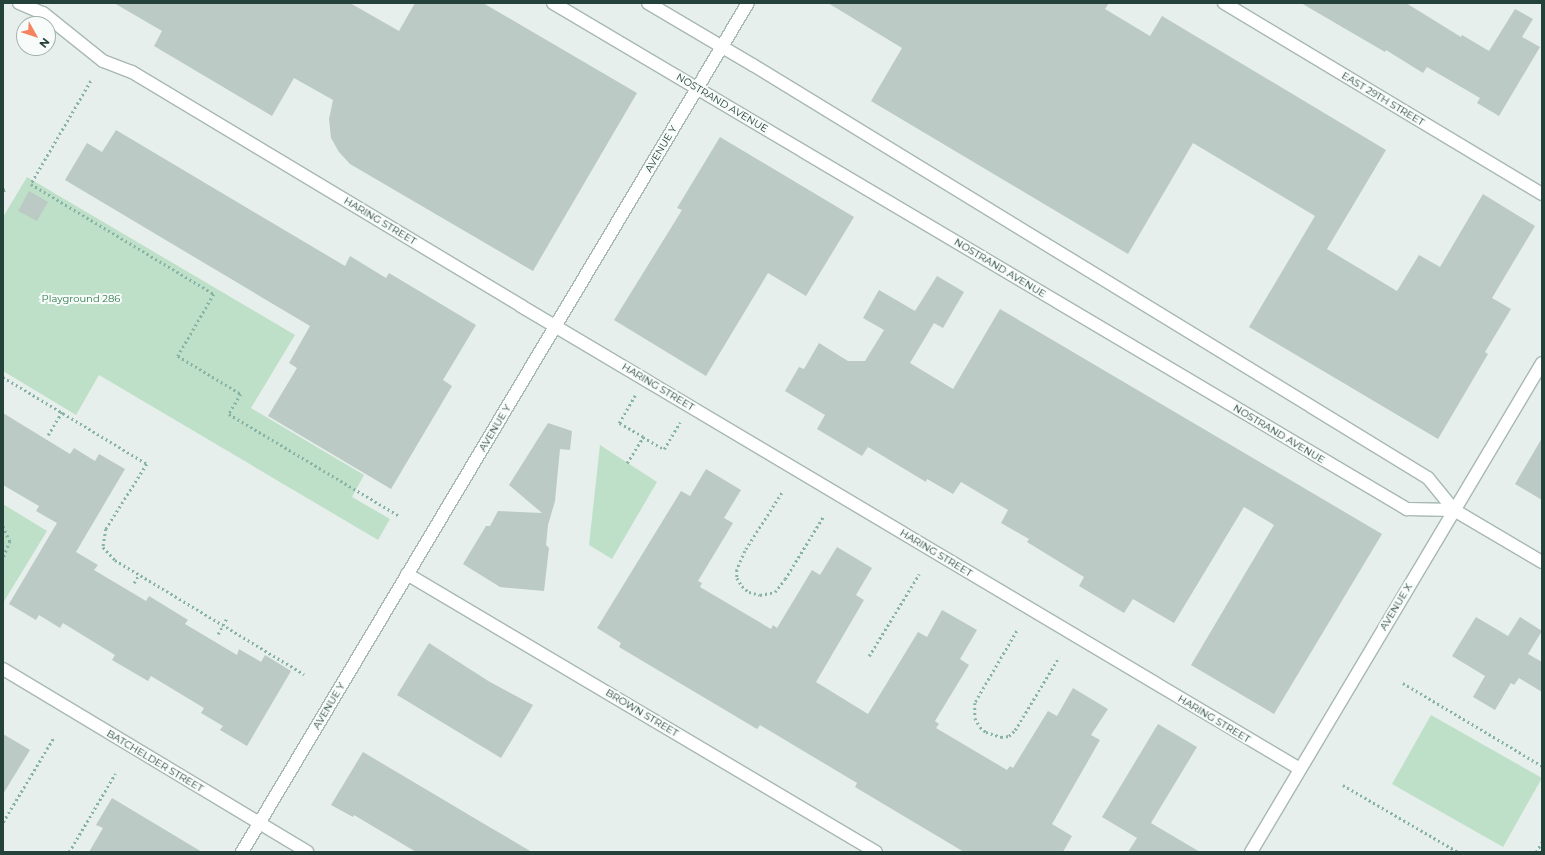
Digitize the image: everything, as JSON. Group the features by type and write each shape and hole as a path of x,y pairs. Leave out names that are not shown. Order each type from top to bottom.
{"street":[{"name":"HARING STREET","path":"19,3 44,13 103,61 132,72 645,380 1300,769"},
{"name":"NOSTRAND AVENUE","path":"553,3 1407,509 1454,510"},
{"name":"NOSTRAND AVENUE","path":"648,3 722,46 1428,478 1454,510 1542,562"},
{"name":"AVENUE Y","path":"242,852 748,3"},
{"name":"EAST 29TH STREET","path":"1224,3 1542,194"},
{"name":"AVENUE X","path":"1250,852 1542,363"},
{"name":"BROWN STREET","path":"407,574 876,852"},
{"name":"BATCHELDER STREET","path":"3,669 307,852"}],"path":[{"path":"91,81 31,184 214,294 178,356 241,394 229,414 398,515"},
{"path":"3,189 5,190 3,193"},
{"path":"3,377 147,464 106,529 103,547 115,560 304,674"},
{"path":"645,380 619,423 643,437 664,449 690,406"},
{"path":"48,434 62,412"},
{"path":"627,463 643,437"},
{"path":"782,493 745,551 737,570 737,578 742,586 750,592 760,595 775,592 785,579 823,517"},
{"path":"3,526 10,541 3,559"},
{"path":"134,583 139,574"},
{"path":"870,656 919,574"},
{"path":"218,634 227,618"},
{"path":"1017,632 975,703 975,718 980,727 986,732 1001,737 1009,736 1015,730 1059,657"},
{"path":"1403,683 1542,766"},
{"path":"3,822 54,737"},
{"path":"70,852 115,774"},
{"path":"1342,785 1458,852"},
{"path":"1536,852 1542,842"}],"green space":[{"name":"Playground 286","path":"27,177 295,335 251,408 364,475 352,497 390,519 378,540 99,375 76,415 3,371 3,217"},
{"path":"600,445 657,482 612,559 589,545"},
{"path":"3,504 47,531 3,603"},
{"path":"1431,715 1542,778 1503,847 1392,784"}],"building":[{"path":"114,3 350,3 399,31 415,3 483,3 637,93 533,271 350,164 339,152 331,138 329,119 333,100 294,78 272,116 154,46 162,31"},
{"path":"828,3 1109,3 1105,9 1150,36 1162,16 1386,150 1327,249 1397,291 1419,255 1440,267 1483,194 1535,226 1492,298 1511,309 1485,352 1488,354 1438,439 1249,327 1315,216 1193,143 1128,254 871,101 902,48"},
{"path":"1301,3 1406,3 1461,37 1462,35 1489,51 1515,9 1533,19 1522,37 1540,47 1499,116 1477,103 1480,98 1427,67 1423,73 1386,50 1385,52"},
{"path":"116,130 345,266 350,256 386,278 389,273 476,325 443,380 452,386 391,489 268,416 297,368 289,363 310,326 65,180 87,143 102,152"},
{"path":"720,137 854,217 806,296 768,273 706,376 614,320 682,210 677,208"},
{"path":"29,191 48,202 37,221 18,211"},
{"path":"937,276 964,292 943,328 934,323 910,363 953,389 1000,309 1382,534 1274,714 1191,665 1274,525 1244,507 1174,623 1133,599 1124,613 1079,586 1084,577 1027,542 1029,539 1001,523 1008,510 961,482 953,494 927,479 926,482 868,447 862,456 817,429 825,415 785,391 799,367 804,369 819,343 848,361 865,361 884,330 863,318 879,290 915,311"},
{"path":"3,413 70,454 74,448 95,461 99,454 125,469 76,552 98,565 94,570 146,601 149,596 188,620 185,624 237,655 239,649 261,662 265,655 291,671 247,746 220,730 223,726 201,713 204,708 151,676 148,681 112,660 115,655 63,623 60,628 39,615 36,620 9,604 57,523 36,511 39,506 3,485"},
{"path":"548,423 572,431 570,450 560,449 555,501 548,525 546,545 549,548 544,591 500,587 463,564 486,526 490,526 498,511 542,513 509,485"},
{"path":"1542,438 1542,500 1515,484"},
{"path":"706,469 741,490 724,518 733,523 698,581 702,583 700,587 771,629 773,625 777,628 812,570 820,575 837,547 872,568 856,595 864,600 816,682 868,714 918,632 927,637 942,610 977,630 960,659 969,665 935,721 939,724 936,728 1007,770 1010,766 1013,768 1048,711 1057,716 1073,688 1108,709 1091,735 1100,740 1052,824 1072,836 1063,852 964,852 855,787 857,783 760,725 757,729 619,647 621,643 597,628 681,491 690,496"},
{"path":"1476,617 1508,636 1520,617 1542,631 1528,654 1542,662 1542,692 1519,678 1514,685 1511,683 1495,710 1473,697 1485,676 1452,656"},
{"path":"429,643 490,682 533,705 501,758 397,695"},
{"path":"1158,724 1197,747 1151,823 1200,852 1128,852 1137,838 1102,817"},
{"path":"3,734 30,750 3,794"},
{"path":"363,752 532,852 416,852 354,815 353,817 331,805"},
{"path":"112,798 202,852 89,852 103,828 96,825"}]}
